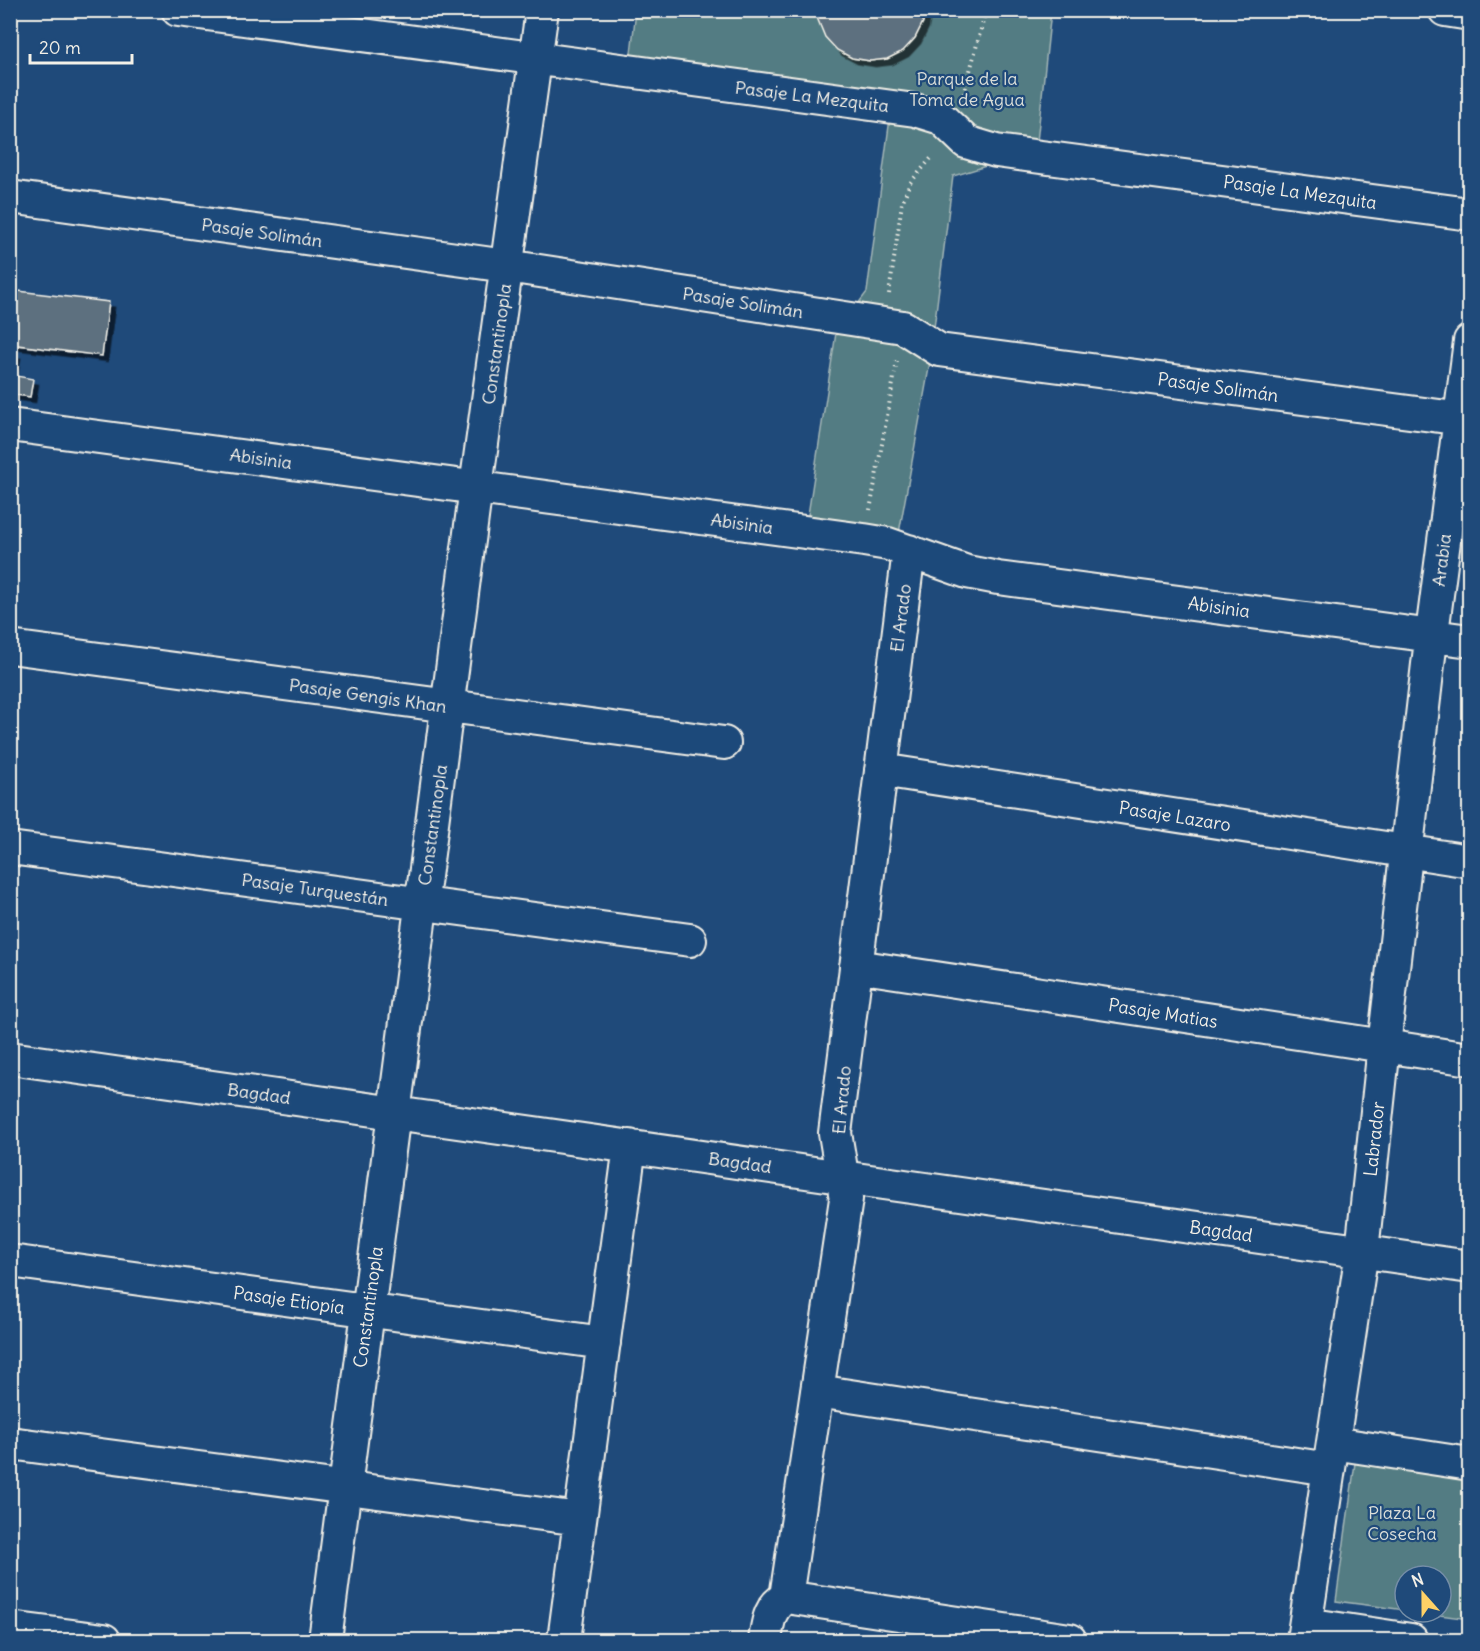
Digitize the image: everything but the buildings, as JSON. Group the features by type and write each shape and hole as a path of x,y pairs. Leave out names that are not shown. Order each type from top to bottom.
{"street":[{"name":"Constantinopla","path":"325,1641 476,487 542,10"},
{"path":"1445,10 1470,14"},
{"name":"Pasaje La Mezquita","path":"193,12 326,21 536,60 915,110 941,118 966,142 996,151 1470,214"},
{"name":"Pasaje Solimán","path":"10,197 507,266 903,327 939,350 1464,420"},
{"name":"Arabia","path":"1432,636 1464,420 1470,341"},
{"name":"Abisinia","path":"10,425 864,540 888,544 967,572 998,578 1470,641"},
{"name":"El Arado","path":"765,1641 770,1612 780,1600 786,1597 846,1199 835,1133 909,551"},
{"name":"Labrador","path":"1304,1633 1362,1251 1383,1046 1432,636"},
{"name":"Pasaje Gengis Khan","path":"10,647 724,743"},
{"name":"Pasaje Lazaro","path":"881,770 1470,861"},
{"name":"Pasaje Turquestán","path":"10,848 690,940"},
{"name":"Pasaje Matias","path":"856,966 1470,1059"},
{"name":"Bagdad","path":"10,1058 1470,1267"},
{"path":"564,1641 630,1146"},
{"name":"Pasaje Etiopía","path":"10,1261 604,1343"},
{"path":"817,1390 1331,1456 1470,1464"},
{"path":"10,1443 580,1519"},
{"path":"786,1597 1070,1641"},
{"path":"10,1628 104,1641"},
{"path":"1304,1633 1411,1641"}],"path":[{"path":"864,540 903,327 887,308 902,202 910,183 954,130 986,10"}],"green space":[{"name":"Parque de la Toma de Agua","path":"636,11 1051,11 1036,151 953,176 929,368 899,533 808,515 836,333 867,292 892,103 629,70"},
{"name":"Plaza La Cosecha","path":"1355,1463 1469,1478 1469,1619 1453,1617 1453,1564 1393,1564 1393,1608 1336,1601"}]}
